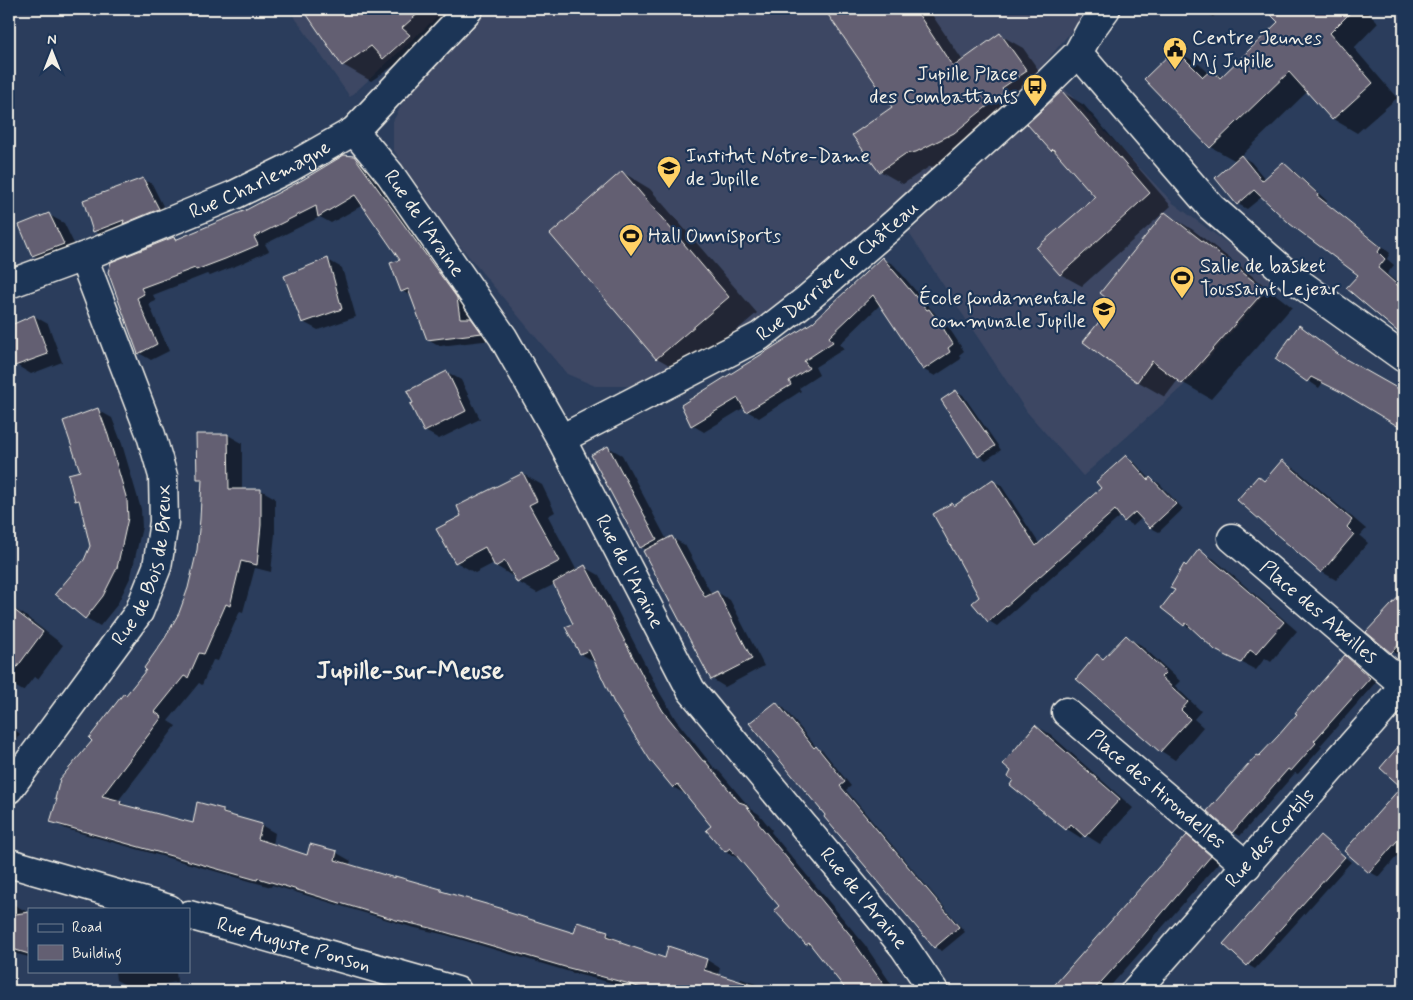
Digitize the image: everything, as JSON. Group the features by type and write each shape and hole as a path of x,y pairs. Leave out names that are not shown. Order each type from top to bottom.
{"street":[{"name":"Rue Charlemagne","path":"9,284 83,257 234,195 289,168 354,131 469,9"},
{"name":"Rue Derrière le Château","path":"561,439 760,336 806,300 895,223 1028,102 1078,53 1090,31 1106,9"},
{"path":"1078,53 1211,207 1290,277 1404,358"},
{"name":"Rue de l'Araine","path":"354,131 390,174 503,337 561,439 690,690 904,948 934,991"},
{"name":"Rue de Bois de Breux","path":"9,789 139,612 157,567 164,522 163,476 151,435 83,257"},
{"name":"Place des Abeilles","path":"1232,538 1404,686"},
{"name":"Rue des Cortils","path":"1135,991 1404,686"},
{"name":"Place des Hirondelles","path":"1066,712 1246,866"},
{"path":"9,863 165,908"},
{"name":"Rue Auguste Ponson","path":"190,914 457,991"}],"shaded area":[{"path":"289,9 446,9 350,97"},
{"name":"Institut Notre-Dame de Jupille","path":"490,9 1087,9 1069,34 1018,95 962,155 809,276 749,328 631,386 595,386 567,374 455,240 393,149 393,121 409,91"},
{"name":"École fondamentale communale Jupille","path":"1061,85 1173,203 1277,280 1191,379 1083,476 1027,412 909,233"}],"building":[{"path":"303,9 423,9 402,28 410,35 383,59 371,46 342,66"},
{"path":"824,9 915,9 953,67 1000,33 1027,71 1002,88 1005,92 954,133 916,152 905,154 879,172 852,135 892,107"},
{"path":"1265,9 1354,9 1330,33 1373,83 1332,120 1289,72 1210,148 1144,79 1175,49 1203,77 1212,69 1220,78 1278,22"},
{"path":"1062,91 1150,193 1060,275 1036,248 1095,197 1053,149 1051,151 1027,124"},
{"path":"344,155 354,156 455,295 460,318 471,318 482,333 427,340 408,289 401,292 390,263 400,260 355,195 318,217 316,206 254,237 258,245 196,270 195,268 141,288 144,294 137,298 157,344 138,354 108,272 111,262 174,237 175,240 246,210"},
{"path":"1241,155 1262,181 1283,162 1318,194 1317,196 1381,247 1378,252 1385,259 1378,268 1404,291 1404,337 1346,288 1358,275 1290,224 1254,190 1237,205 1215,178"},
{"name":"Hall Omnisports","path":"622,171 729,297 656,359 550,234"},
{"path":"143,178 159,209 123,224 124,220 93,232 83,200"},
{"name":"Salle de basket Toussaint Lejear","path":"1165,212 1265,290 1182,384 1152,361 1137,382 1083,342 1113,304 1100,293"},
{"path":"49,213 64,244 32,256 19,225"},
{"path":"882,257 927,310 929,309 938,320 953,344 948,348 950,352 923,370 873,295 829,337 833,342 804,361 809,368 789,381 791,385 746,412 738,398 691,426 681,405 813,322"},
{"path":"328,258 342,309 302,323 284,276"},
{"path":"34,315 48,354 9,368 9,326"},
{"path":"1299,325 1342,357 1404,392 1404,430 1341,392 1311,377 1307,382 1275,359"},
{"path":"447,371 466,411 424,432 410,404 413,403 407,391"},
{"path":"956,390 995,446 978,457 941,400"},
{"path":"98,408 127,500 128,518 117,568 103,596 85,619 55,594 84,560 90,546 79,500 75,501 68,474 80,471 63,421"},
{"path":"196,434 228,434 229,489 261,489 261,525 257,565 241,561 230,606 226,604 204,654 199,653 188,678 184,676 155,712 162,717 102,796 121,801 120,804 193,823 197,802 223,809 223,813 262,824 258,839 307,855 310,844 337,851 335,860 395,878 395,876 441,889 441,891 507,910 507,912 574,933 577,922 608,931 607,936 621,941 621,943 665,958 668,946 707,959 704,970 758,987 757,991 650,991 431,928 396,920 258,878 257,880 50,822 57,799 55,799 60,779 92,741 89,738 124,693 126,695 146,670 144,668 165,638 179,613 188,588 197,550 200,519 202,479 197,479"},
{"path":"608,446 657,539 640,548 591,455"},
{"path":"1126,455 1148,480 1150,477 1176,504 1150,528 1135,512 1124,522 1115,510 988,622 972,603 979,597 933,514 952,503 954,506 993,479 1036,546 1101,488 1096,482"},
{"path":"1282,460 1352,520 1347,527 1354,534 1321,573 1237,500 1258,476 1264,481"},
{"path":"523,473 537,501 529,505 560,561 517,583 505,561 495,567 485,547 455,563 436,529 461,516 457,506"},
{"path":"672,536 705,597 717,591 752,659 711,680 643,551"},
{"path":"1199,549 1284,622 1256,654 1250,650 1241,663 1215,650 1186,623 1184,626 1161,608 1175,590 1170,588 1184,564 1186,566"},
{"path":"585,565 663,711 739,802 745,804 758,823 852,937 888,991 847,991 809,943 806,945 774,910 779,906 730,848 725,852 706,830 711,826 677,784 673,788 650,760 614,703 589,650 580,654 565,627 573,624 553,583"},
{"path":"1404,591 1404,639 1391,653 1366,632"},
{"path":"9,606 43,632 9,678"},
{"path":"1126,635 1166,672 1161,677 1188,702 1181,710 1190,719 1160,752 1076,679 1097,654 1103,659"},
{"path":"1345,655 1370,678 1314,741 1316,743 1291,771 1288,769 1232,833 1207,811 1257,755 1259,756 1278,736 1297,714 1295,713"},
{"path":"776,702 814,748 816,746 845,782 840,786 959,927 934,948 824,817 825,815 749,723"},
{"path":"1035,725 1120,799 1085,837 1071,824 1066,830 1010,785 1013,780 1008,777 1011,771 1003,764"},
{"path":"1404,740 1404,833 1369,873 1344,851 1401,787 1380,768"},
{"path":"1187,835 1211,856 1140,939 1093,991 1049,991"},
{"path":"1320,835 1345,857 1247,966 1223,944"},
{"path":"28,912 28,954 9,948 9,915"}],"place":[{"name":"Centre Jeunes Mj Jupille","path":"1175,70"},
{"name":"Jupille Place des Combattants","path":"1035,107"},
{"name":"Institut Notre-Dame de Jupille","path":"669,189"},
{"name":"Hall Omnisports","path":"631,257"},
{"name":"Salle de basket Toussaint Lejear","path":"1182,299"},
{"name":"École fondamentale communale Jupille","path":"1104,330"}],"district":[{"name":"Jupille-sur-Meuse","path":"410,671"}]}
